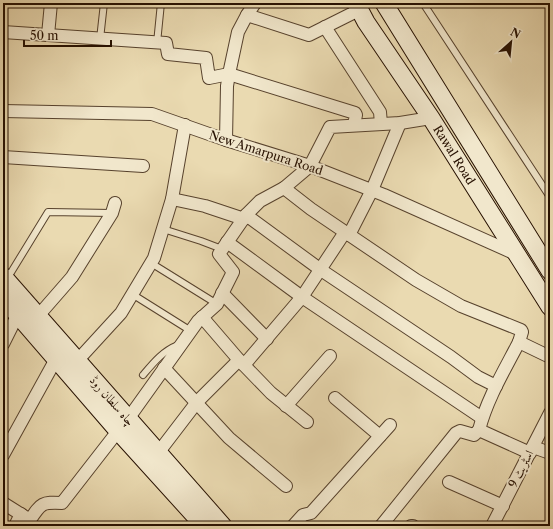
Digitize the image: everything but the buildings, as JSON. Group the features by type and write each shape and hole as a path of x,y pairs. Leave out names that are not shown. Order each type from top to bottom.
{"main road":[{"name":"Rawal Road","path":"384,3 550,271"},
{"name":"Rawal Road","path":"357,6 366,22 431,118 550,307"},
{"name":"چاہ سلطان روڈ","path":"5,278 77,361 123,425 204,526"},
{"name":"چاہ سلطان روڈ","path":"3,298 56,359 123,425 158,453 223,526"}],"street":[{"path":"48,35 51,3"},
{"path":"226,140 227,86 229,74 238,32 246,15 255,3"},
{"path":"246,15 309,35 325,27 357,6"},
{"path":"325,27 380,112 381,124"},
{"path":"3,32 166,43 168,54 206,58 209,78 229,74 355,113 354,125"},
{"name":"New Amarpura Road","path":"3,111 152,114 226,140 310,166 372,190 516,254"},
{"path":"15,526 26,520 46,502 62,503 123,425 198,321 220,298 233,272 219,254 245,217 260,201 284,188 310,166 330,127 400,123 431,118"},
{"path":"158,453 197,402 267,339 302,297 347,234 372,190 400,123"},
{"path":"77,361 120,313 154,258 172,199 185,125"},
{"path":"3,157 143,166"},
{"path":"284,188 311,209 416,280 461,306 521,330 522,332 519,342 496,386 482,418 479,430 474,436 460,431 456,433 381,526"},
{"path":"172,199 245,217 451,357 478,377 496,386"},
{"path":"38,316 72,277 114,208"},
{"path":"225,246 482,418"},
{"path":"220,298 267,339"},
{"path":"3,344 18,314"},
{"path":"202,317 271,393 307,422"},
{"path":"519,342 550,357"},
{"path":"286,406 330,356"},
{"path":"3,455 56,359"},
{"path":"164,368 229,438 286,486"},
{"path":"335,398 380,436"},
{"name":"اسٹریٹ 9","path":"492,526 550,413"},
{"path":"293,526 303,515 312,513 390,425"},
{"path":"479,430 531,450 550,453"},
{"path":"449,482 503,506"},
{"path":"3,503 26,520"}],"lane":[{"path":"100,39 104,3"},
{"path":"156,43 161,3"},
{"path":"424,3 550,197"},
{"path":"5,278 48,212 114,208"},
{"path":"163,229 201,241 225,246"},
{"path":"151,263 220,298"},
{"path":"132,294 191,331"},
{"path":"143,374 168,349 182,344"}]}
